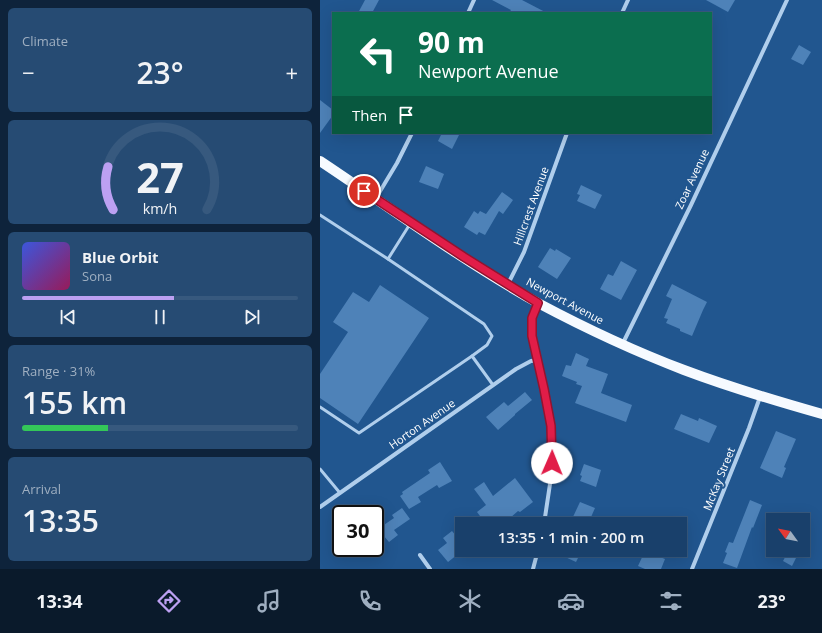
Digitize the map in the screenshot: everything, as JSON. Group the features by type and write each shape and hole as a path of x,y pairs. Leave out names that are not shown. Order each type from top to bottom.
{"main road":[{"name":"Newport Avenue","path":"320,161 411,222 538,303 623,344 684,370 761,396 822,414"}],"street":[{"path":"468,12 474,0"},
{"path":"622,12 628,0"},
{"name":"Zoar Avenue","path":"623,344 691,205 787,0"},
{"path":"376,198 397,163 412,134"},
{"name":"Hillcrest Avenue","path":"508,284 524,252 567,134"},
{"path":"538,303 532,318 531,326 548,408 552,444 550,484 545,517"},
{"name":"Horton Avenue","path":"320,507 524,364 538,360"},
{"name":"McKay Street","path":"692,569 761,396"},
{"path":"420,555 430,569"},
{"path":"533,569 536,557"}],"lane":[{"path":"320,215 484,324 492,336 487,345 472,356 359,433 320,407"},
{"path":"388,259 411,222"},
{"path":"472,356 493,385"},
{"path":"320,469 340,493"}],"building":[{"path":"365,0 379,0 373,12 359,12"},
{"path":"492,0 522,0 545,12 510,12 511,10"},
{"path":"706,0 735,0 728,12"},
{"path":"799,45 811,52 803,65 791,59"},
{"path":"320,100 332,109 332,116 320,133"},
{"path":"442,134 460,134 452,149 438,141"},
{"path":"426,166 444,174 438,189 419,182"},
{"path":"581,185 602,195 595,209 577,201 580,195 577,194"},
{"path":"502,192 513,200 503,214 499,211 485,235 479,232 477,235 464,227 474,211 478,214 480,211 486,214"},
{"path":"550,248 555,251 556,249 571,258 557,279 538,267"},
{"path":"621,261 637,270 621,300 600,289 608,274 613,276"},
{"path":"672,284 707,302 692,336 666,323 668,319 664,318 672,299 666,296"},
{"path":"380,285 429,318 358,424 320,398 320,374 348,332 333,322 353,292 369,302"},
{"path":"576,353 589,359 586,366 608,374 601,393 632,405 626,422 575,403 582,386 576,384 577,382 562,376 566,365 571,366"},
{"path":"525,392 532,400 498,430 486,417 504,402 508,406"},
{"path":"681,414 698,421 699,418 717,426 709,443 674,429"},
{"path":"776,431 796,439 784,467 786,468 782,478 760,468"},
{"path":"440,462 452,481 439,488 437,485 418,497 421,502 409,509 400,496 403,494 402,492 430,473 428,470"},
{"path":"584,464 601,470 596,487 580,481 582,476 580,475"},
{"path":"515,478 533,502 511,517 479,517 480,516 477,512 486,505 474,489 484,482 493,496"},
{"path":"750,500 762,505 737,568 723,563 727,553 725,552 729,542 733,543"},
{"path":"580,502 595,508 591,517 573,517"},
{"path":"402,508 410,519 394,530 398,535 389,542 384,536 384,525 394,518 392,515"},
{"path":"452,531 455,535 455,556 448,562 438,550 447,543 443,538"},
{"path":"565,557 578,557 576,562"},
{"path":"642,557 660,557 665,559 661,569 645,569 638,566"},
{"path":"785,557 796,557 792,566 783,561"}],"route":[{"path":"364,191 464,257 538,303 532,318 531,326 551,426 552,463"}]}
